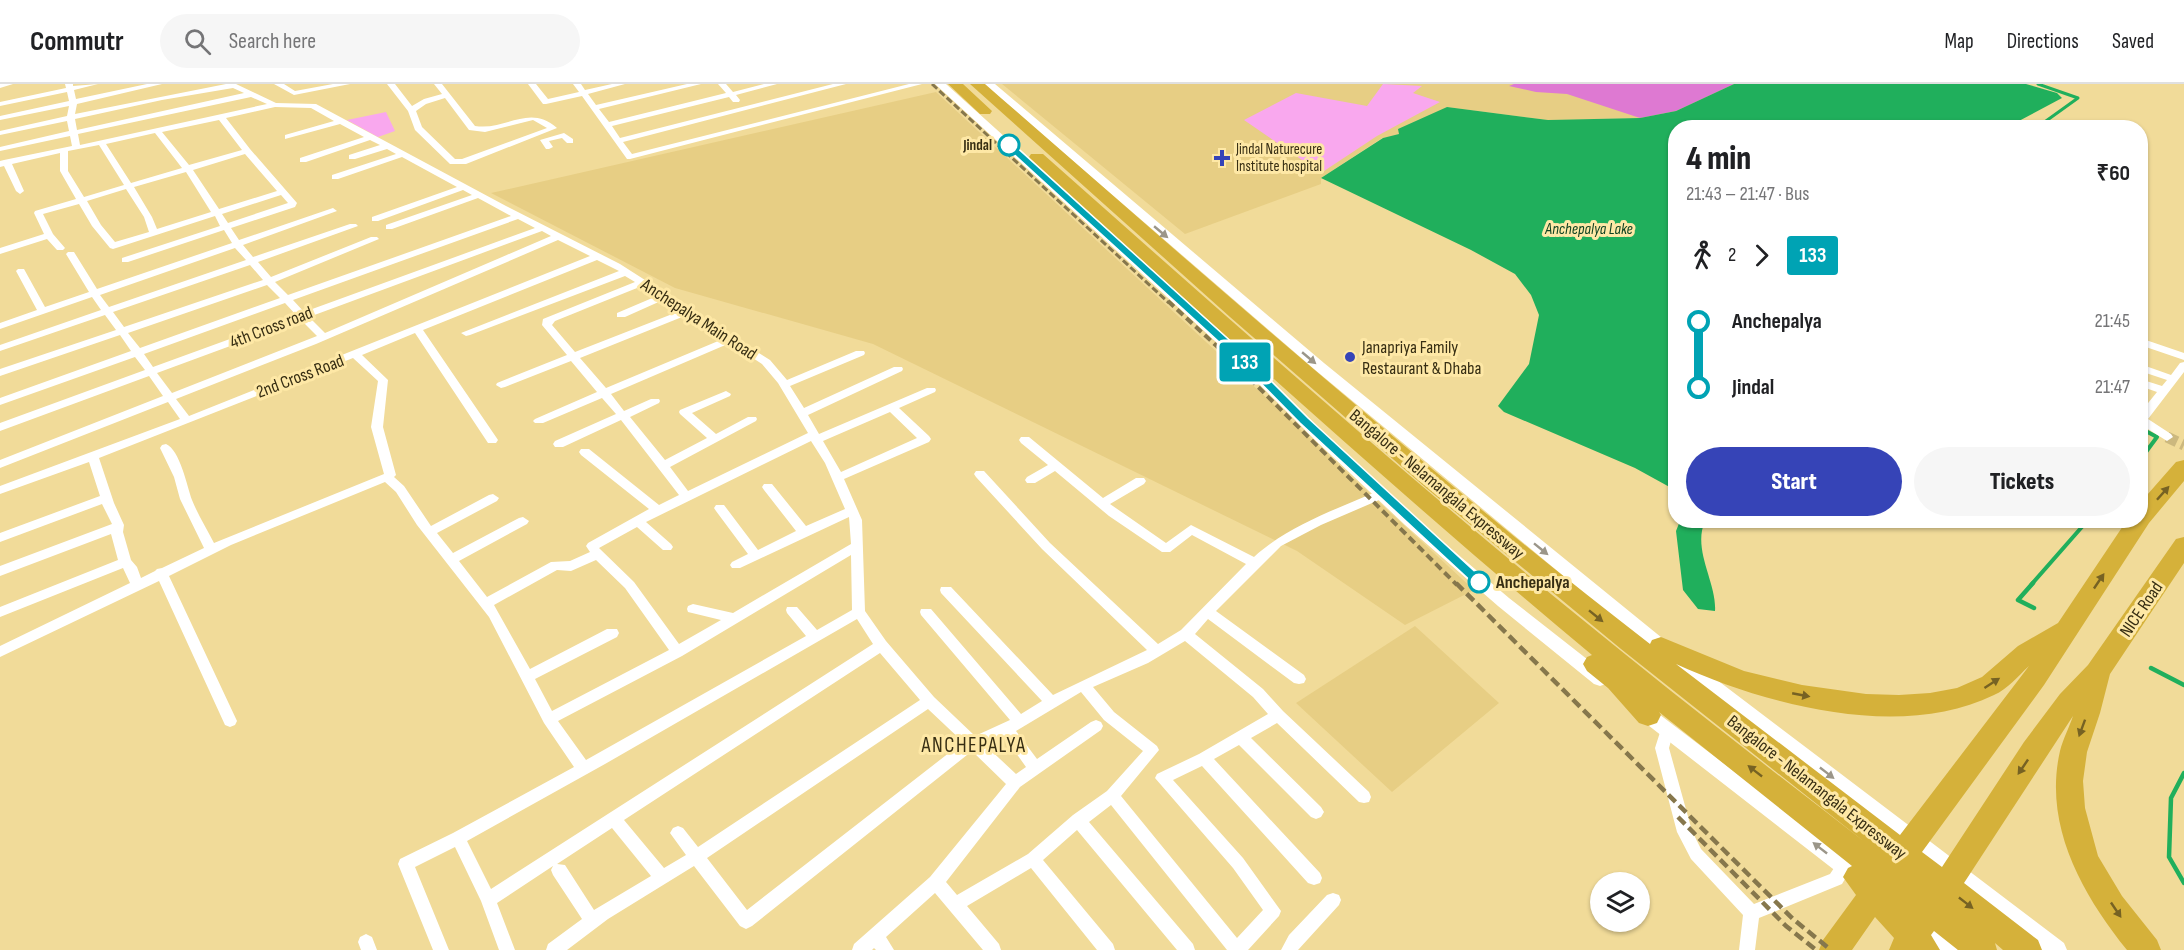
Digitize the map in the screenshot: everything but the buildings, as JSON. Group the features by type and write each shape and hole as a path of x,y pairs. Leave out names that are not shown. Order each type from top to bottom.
{"highway":[{"name":"Bangalore - Nelamangala Expressway","path":"955,84 1141,241 1600,619 2028,950"},
{"name":"Bangalore - Nelamangala Expressway","path":"977,84 1250,349 1462,533 1646,686 1982,950"},
{"path":"1250,349 1304,410 1490,576 1617,681 1648,716"},
{"path":"2148,510 2184,467"},
{"path":"1834,950 2035,678 2134,528"},
{"name":"NICE Road","path":"2097,672 2184,545"},
{"path":"1662,647 1713,670 1777,690 1857,703 1921,704 1952,699 1983,689 2002,677 2029,652 2066,629"},
{"path":"1904,950 2069,701 2097,672"},
{"path":"2097,672 2088,711 2073,751 2069,783 2071,822 2079,848 2089,868 2117,913 2146,950"},
{"path":"1851,872 1925,950"}],"street":[{"path":"0,86 9,84"},
{"path":"0,104 68,87 94,84"},
{"path":"278,84 294,93 346,84"},
{"path":"392,84 412,111 418,128 439,150 456,162 564,135 570,141"},
{"path":"438,84 472,128 485,130 532,118 539,119 553,128 544,141"},
{"path":"532,84 546,102 621,84"},
{"path":"577,84 630,157 918,84"},
{"path":"596,108 697,84"},
{"path":"722,84 744,110 760,123"},
{"path":"606,125 772,84"},
{"path":"617,141 842,84"},
{"path":"882,84 890,91"},
{"path":"940,84 1233,350 1382,494 1479,582 1948,950"},
{"path":"989,84 1311,359 1662,647 2057,950"},
{"path":"0,133 232,85"},
{"name":"Anchepalya Main Road","path":"232,85 275,105 313,106 518,216 598,256 644,282 766,362 784,385 815,437 856,520 859,612"},
{"path":"0,118 161,86"},
{"path":"68,87 72,102 72,133 76,148"},
{"path":"0,149 252,94"},
{"path":"412,111 416,105 426,100 445,96"},
{"path":"20,191 4,163 275,105"},
{"path":"124,260 292,205 221,117"},
{"path":"288,137 341,121"},
{"path":"156,130 188,169 237,244 323,337"},
{"path":"303,160 371,137"},
{"path":"101,142 148,217 154,233"},
{"path":"352,157 387,146"},
{"path":"64,150 64,171 97,226 113,246 282,192"},
{"path":"60,248 49,235 38,213 247,151"},
{"path":"335,177 403,154"},
{"path":"375,219 464,187"},
{"path":"389,227 479,195"},
{"path":"0,326 333,211"},
{"path":"0,402 518,216"},
{"path":"0,348 353,226"},
{"name":"4th Cross road","path":"0,427 542,228"},
{"path":"0,251 49,235"},
{"path":"0,464 323,337 559,236"},
{"path":"0,373 269,281 374,239"},
{"path":"71,254 95,294 186,420"},
{"name":"2nd Cross Road","path":"0,490 93,458 356,355 460,309 598,256"},
{"path":"21,271 42,311"},
{"path":"466,333 626,272"},
{"path":"644,282 547,321 547,325 686,496"},
{"path":"621,315 665,296"},
{"path":"501,385 688,311"},
{"path":"418,329 492,440"},
{"path":"539,421 731,339"},
{"path":"2148,344 2184,357"},
{"path":"784,385 860,353"},
{"path":"0,652 211,550 390,475 376,427 383,380 356,355"},
{"path":"2148,410 2184,365"},
{"path":"800,414 898,369"},
{"path":"2148,370 2173,379"},
{"path":"2148,385 2164,391"},
{"path":"677,652 630,587 592,546 686,496 815,437 893,408 931,390"},
{"path":"714,438 684,412 726,394"},
{"path":"559,444 655,400"},
{"path":"837,478 925,439 893,408"},
{"path":"663,466 752,419"},
{"path":"2148,423 2167,437"},
{"path":"1025,440 1102,504 1166,549 1191,529 1255,563"},
{"path":"166,448 180,477 186,500 211,550"},
{"path":"585,452 658,510"},
{"path":"93,458 117,526 125,562 130,567 137,585"},
{"path":"1031,480 1055,466"},
{"path":"980,474 1046,546 1157,651"},
{"path":"387,477 400,489 429,532 494,614 549,719 584,769"},
{"path":"1102,504 1140,481"},
{"path":"768,487 804,532"},
{"path":"678,833 746,921 972,743 1014,726 1083,686 1157,651 1186,634 1255,563 1288,536 1382,494"},
{"path":"0,538 106,498"},
{"path":"429,532 493,498"},
{"path":"720,508 756,556"},
{"path":"736,566 852,510"},
{"path":"451,560 523,521"},
{"path":"638,521 667,547"},
{"path":"0,571 117,526"},
{"path":"549,719 677,652 856,546"},
{"path":"485,604 555,565 571,566 597,554"},
{"path":"0,612 125,562"},
{"path":"161,573 230,721"},
{"path":"946,590 1052,703"},
{"path":"693,609 735,618"},
{"path":"792,610 815,637"},
{"path":"441,950 406,864 584,769 859,612 881,645 929,701 1015,783"},
{"path":"926,612 1014,726 1035,768"},
{"path":"1208,612 1299,678"},
{"path":"527,677 612,633"},
{"path":"1186,634 1258,693 1364,797"},
{"path":"488,900 881,645"},
{"path":"956,904 1033,859 1078,820 1112,796 1152,750 1109,716 1083,686"},
{"path":"564,947 592,921 696,857 929,701"},
{"path":"1112,796 1237,950 1273,911 1238,863 1162,778 1204,758 1278,715"},
{"path":"860,950 936,882 1015,783 1096,726"},
{"path":"1667,730 1662,748 1685,832 1696,854 1751,913 1747,950"},
{"path":"1240,736 1316,812"},
{"path":"1204,758 1314,878"},
{"path":"614,819 662,878"},
{"path":"1078,820 1187,950"},
{"path":"458,838 488,900 507,950"},
{"path":"1033,859 1107,950"},
{"path":"559,870 592,921"},
{"path":"1751,913 1851,872"},
{"path":"936,882 993,950"},
{"path":"1290,950 1295,940 1333,900"},
{"path":"875,937 886,950"}],"shaded area":[{"name":"Jindal Naturecure Institute hospital","path":"1002,84 1734,84 1676,111 1640,118 1548,120 1447,107 1393,137 1382,138 1321,178 1321,184 1185,234"},
{"path":"1383,84 1422,86 1413,93 1440,102 1377,136 1324,171 1305,162 1244,120 1296,93 1367,106"},
{"path":"1514,84 1734,84 1676,111 1640,118 1567,94 1536,92 1509,86"},
{"path":"936,92 1474,590 1405,625 1297,551 873,344 675,288 491,193"},
{"path":"386,112 395,131 378,137 347,120"},
{"path":"1415,626 1499,703 1392,792 1296,703"}],"water":[{"name":"Anchepalya Lake","path":"1734,84 2026,84 2057,93 2062,98 2021,120 1668,120 1668,486 1635,468 1504,412 1498,406 1529,364 1539,315 1531,295 1515,274 1471,250 1321,178 1383,138 1399,134 1398,129 1447,107 1548,120 1640,118 1676,111"},
{"path":"1677,528 1703,528 1701,543 1715,600 1715,611 1698,609 1683,590"}],"waterway":[{"path":"2038,84 2078,98 2047,120"},
{"path":"2148,432 2157,437 2148,449"},
{"path":"2031,585 2081,528"},
{"path":"2033,583 2018,600 2034,608"},
{"path":"2151,668 2184,685"},
{"path":"2184,773 2171,798 2169,857 2184,883"}],"tunnel":[{"path":"2167,437 2184,445"}],"railway":[{"path":"932,84 1169,303"},
{"path":"1168,301 1222,351 1457,585"},
{"path":"1456,583 1793,919 1831,950"},
{"path":"1678,817 1786,926 1816,950"}],"bus line":[{"name":"133","path":"1009,145 1233,350 1304,421 1479,582"}],"place":[{"name":"Jindal","path":"1009,145"},
{"name":"Jindal Naturecure Institute hospital","path":"1222,158"},
{"name":"Janapriya Family Restaurant & Dhaba","path":"1350,357"},
{"name":"Anchepalya","path":"1479,582"}],"district":[{"name":"ANCHEPALYA","path":"974,745"}]}
